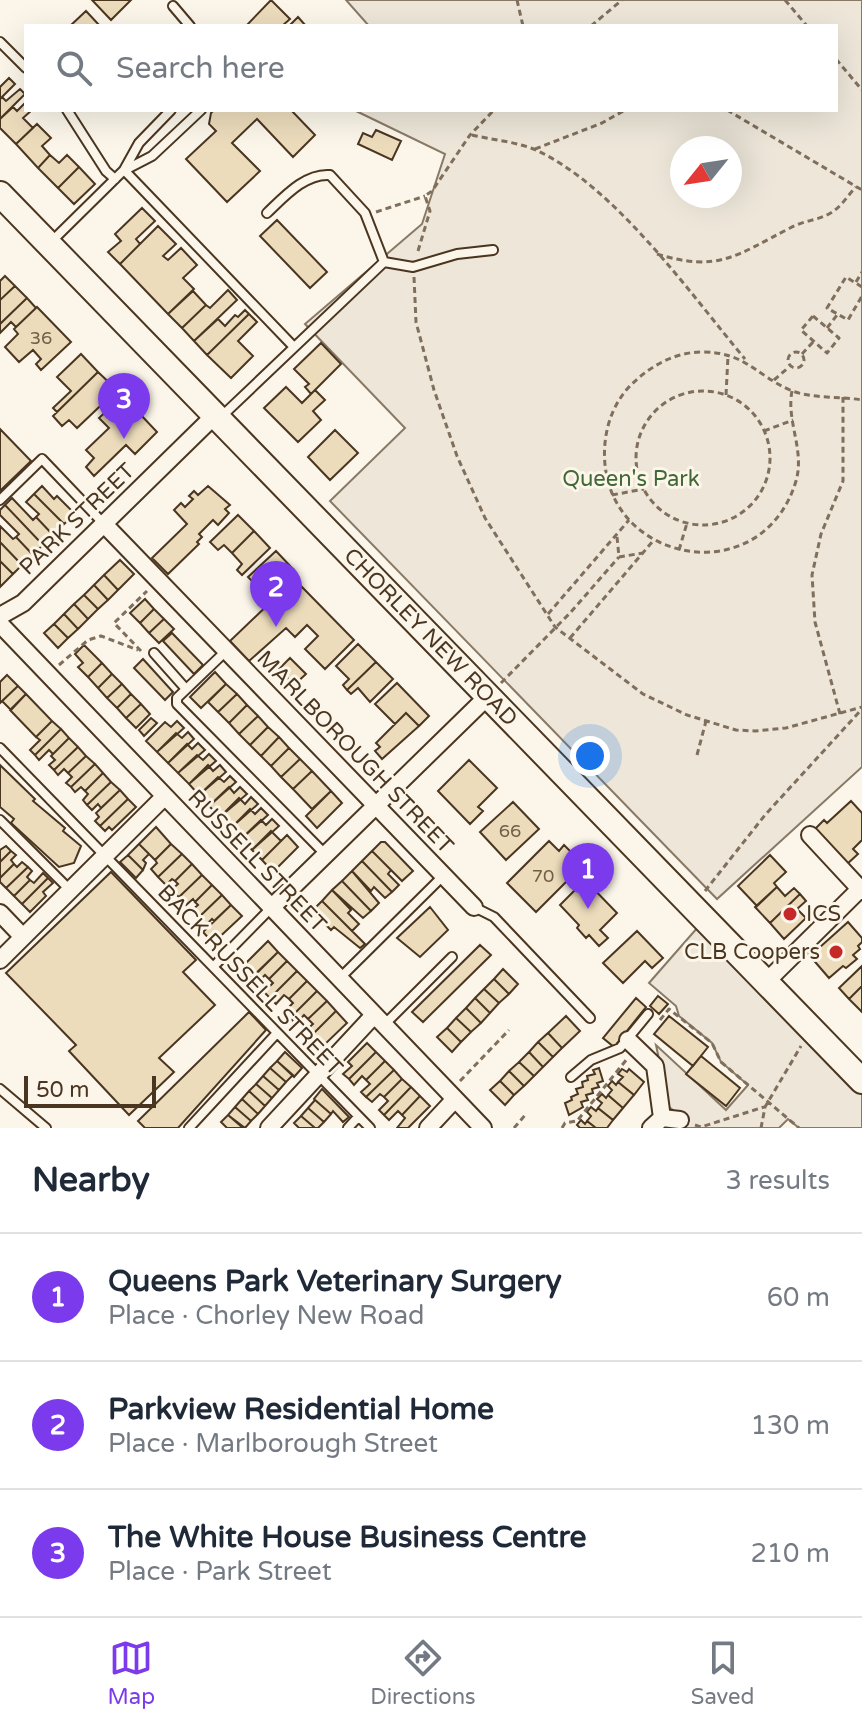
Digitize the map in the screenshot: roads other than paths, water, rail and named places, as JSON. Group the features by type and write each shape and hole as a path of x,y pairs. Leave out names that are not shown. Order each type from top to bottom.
{"main road":[{"name":"CHORLEY NEW ROAD","path":"0,194 862,1081"}],"street":[{"name":"PARK STREET","path":"0,616 23,603 217,417"},
{"name":"MARLBOROUGH STREET","path":"104,524 474,907"},
{"name":"RUSSELL STREET","path":"0,624 483,1128"},
{"path":"271,908 488,696"},
{"path":"0,960 164,797"},
{"path":"766,982 861,890 810,835"},
{"path":"0,913 23,937"},
{"path":"269,1128 317,1075 379,1020"},
{"path":"632,1044 655,1066 656,1123 680,1120"},
{"path":"428,1128 452,1095"}],"lane":[{"path":"173,6 188,24"},
{"path":"0,42 24,66"},
{"path":"68,112 106,171 115,179"},
{"path":"49,244 124,170 139,143 169,112"},
{"path":"124,170 152,156 199,112"},
{"path":"124,170 293,346"},
{"path":"267,213 295,186 324,175 336,179 367,216 384,262"},
{"path":"384,262 413,267 457,254 493,250"},
{"path":"217,417 384,262"},
{"path":"0,500 42,459 104,524"},
{"path":"227,651 177,698 177,704 326,855"},
{"path":"154,653 186,689"},
{"name":"BACK RUSSELL STREET","path":"0,748 370,1128"},
{"path":"0,820 71,890"},
{"path":"339,979 444,875"},
{"path":"474,907 494,917 590,1018"},
{"path":"213,967 271,908"},
{"path":"379,1020 452,957"},
{"path":"571,1077 591,1060 632,1044 648,1014"},
{"path":"189,1128 277,1033"},
{"path":"0,1089 46,1128"},
{"path":"348,1128 358,1117"}],"place":[{"name":"The White House Business Centre","path":"124,439"},
{"name":"Parkview Residential Home","path":"276,627"},
{"name":"Queens Park Veterinary Surgery","path":"588,909"},
{"name":"ICS","path":"790,914"},
{"name":"CLB Coopers","path":"836,952"}],"park label":[{"name":"Queen's Park","path":"631,479"}]}
